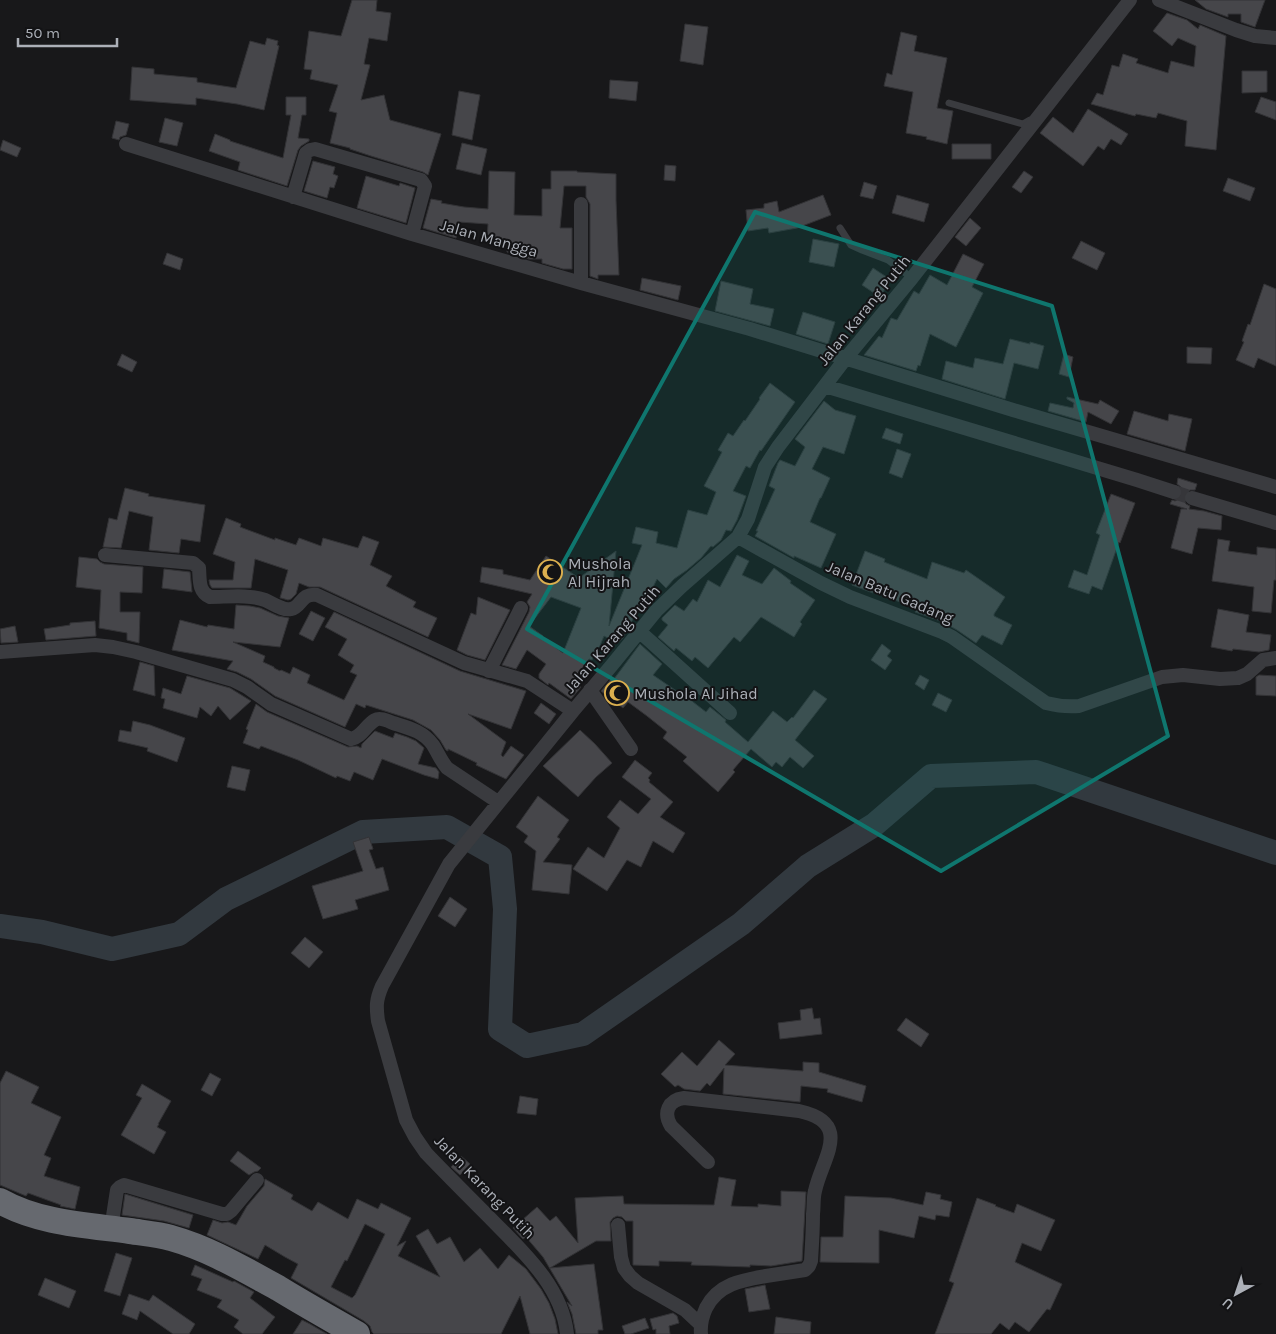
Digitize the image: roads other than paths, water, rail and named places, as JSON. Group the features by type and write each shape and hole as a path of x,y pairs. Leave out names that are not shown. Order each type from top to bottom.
{"highway":[{"path":"0,1201 25,1213 48,1219 169,1237 211,1252 236,1264 358,1334"}],"street":[{"name":"Jalan Karang Putih","path":"567,1334 560,1306 532,1261 426,1153 415,1137 406,1120 378,1021 376,1005 382,986 450,864 496,805 656,611 738,537 748,519 765,467 778,447 846,358 1036,122 1130,0"},
{"path":"1159,0 1236,30 1255,36 1276,38"},
{"name":"Jalan Mangga","path":"126,144 412,234 750,329 1013,410 1276,487"},
{"path":"293,197 306,153 316,149 421,180 425,186 412,234"},
{"path":"581,204 581,283"},
{"path":"825,386 1174,492"},
{"path":"1192,498 1276,523"},
{"name":"Jalan Batu Gadang","path":"738,537 843,594 952,637 1046,703 1057,706 1079,706 1162,677 1183,675 1220,679 1238,678 1247,674 1263,660 1276,658"},
{"path":"104,555 193,563 199,568 202,593 210,597 248,596 291,610 307,596 317,595 464,664 527,681 573,711"},
{"path":"489,671 520,608"},
{"path":"639,631 730,713"},
{"path":"0,652 96,645 136,652 233,680 247,687 271,704 351,739 359,736 374,720 382,719 421,733 433,746 442,763 447,768 496,805"},
{"path":"590,690 631,749"},
{"path":"700,1329 709,1302 725,1287 744,1280 805,1270 809,1266 811,1261 814,1193 828,1156 831,1144 830,1133 821,1119 811,1114 684,1098 673,1101 668,1108 668,1120 671,1126 708,1162"},
{"path":"111,1229 118,1190 124,1185 227,1214 257,1180"},
{"path":"618,1225 621,1257 624,1268 630,1276 638,1283 685,1310 700,1329"}],"lane":[{"path":"950,103 1023,124 1030,120 1036,122"},
{"path":"840,228 851,245 888,260 912,278"}],"waterway":[{"path":"0,926 42,932 112,949 179,934 226,899 363,832 447,827 500,857 505,909 500,1029 527,1046 583,1034 741,924 808,866 874,825 931,776 1036,772 1276,853"}],"tunnel":[{"path":"1174,492 1192,498"}],"place":[{"name":"Mushola Al Hijrah","path":"550,572"},
{"name":"Mushola Al Jihad","path":"617,693"}]}
